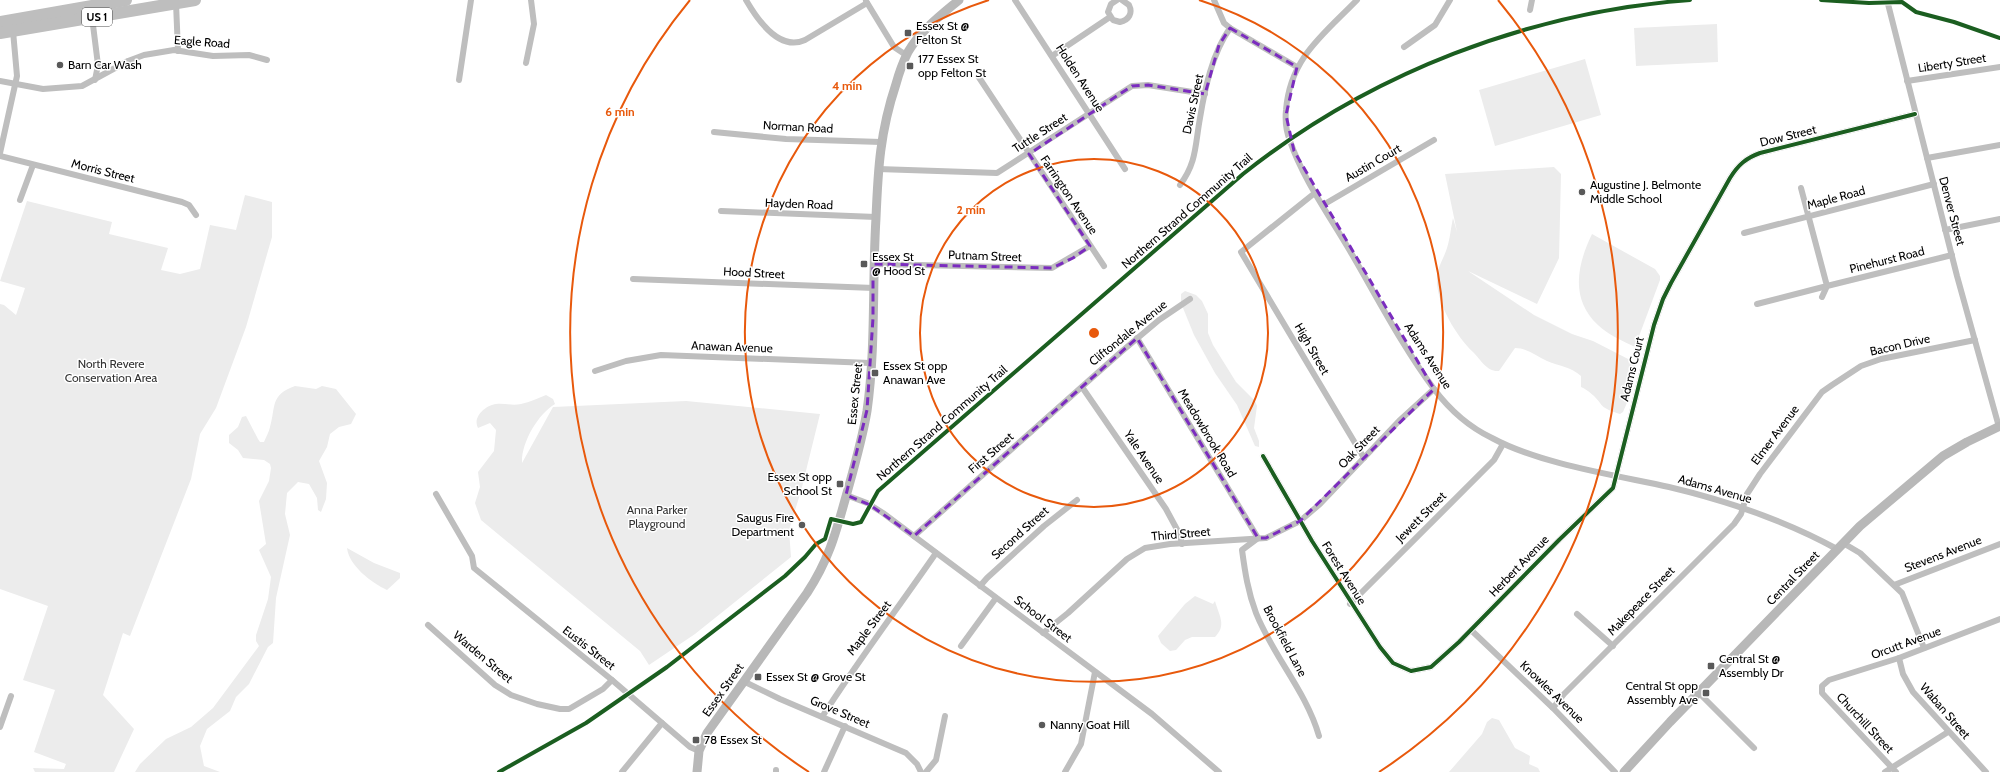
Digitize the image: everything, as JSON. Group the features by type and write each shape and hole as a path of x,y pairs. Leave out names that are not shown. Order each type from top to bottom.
{"highway":[{"name":"US 1","path":"0,22 126,0"},
{"name":"US 1","path":"0,33 194,0"}],"main road":[{"name":"Essex Street","path":"697,772 699,752 707,733 743,681 800,604 822,570 834,542 864,428 870,363 878,169 881,142 890,102 906,55 920,35 959,0"},
{"name":"Central Street","path":"1624,772 1698,692 1870,517 1943,456 1967,442 2000,426"}],"street":[{"path":"458,80 471,0"},
{"path":"526,63 534,24 530,0"},
{"path":"746,0 758,19 766,28 778,37 797,42 810,37 866,2 894,47 906,55"},
{"name":"Holden Avenue","path":"1015,0 1090,113 1125,169"},
{"path":"1117,0 1112,3 1109,8 1110,17 1115,21 1120,22 1129,18 1131,8 1128,3 1122,0"},
{"path":"1214,0 1224,23 1230,28 1296,67"},
{"name":"Adams Avenue","path":"1357,0 1310,48 1296,67 1287,97 1287,129 1298,160 1323,205 1412,355 1434,389 1472,426 1504,444 1548,460 1693,493 1743,507 1817,538 1860,553 1902,593 1924,648"},
{"path":"1404,47 1435,25 1450,0"},
{"path":"1530,10 1532,0"},
{"name":"Denver Street","path":"1887,0 1952,255 2000,426"},
{"path":"176,3 178,51"},
{"path":"1052,56 1110,17"},
{"path":"92,18 98,65 95,80"},
{"name":"Davis Street","path":"1180,185 1189,172 1194,158 1200,118 1219,45 1230,28"},
{"path":"0,153 16,85 17,66 13,31"},
{"path":"249,48 249,55"},
{"name":"Eagle Road","path":"0,81 43,89 82,86 128,61 144,55 174,50 212,56 249,55 266,60"},
{"name":"Liberty Street","path":"1907,81 2000,67"},
{"name":"Farrington Avenue","path":"978,76 1104,266"},
{"name":"Tuttle Street","path":"878,169 997,173 1029,154 1125,90 1136,85 1148,85 1206,94"},
{"name":"Dow Street","path":"1678,270 1730,178 1746,158 1769,150 1915,114"},
{"name":"Norman Road","path":"714,132 786,139 881,142"},
{"name":"Austin Court","path":"1323,205 1434,140"},
{"path":"1927,158 2000,145"},
{"name":"Morris Street","path":"0,156 182,202 189,205 196,215"},
{"path":"20,200 33,165"},
{"name":"Maple Road","path":"1744,233 1934,184"},
{"path":"1801,188 1827,286 1822,297"},
{"name":"High Street","path":"1316,192 1241,252 1364,458"},
{"name":"Hayden Road","path":"721,211 876,217"},
{"path":"1946,230 2000,219"},
{"name":"Putnam Street","path":"873,264 1052,268 1090,246"},
{"name":"Pinehurst Road","path":"1757,304 1952,255"},
{"name":"Adams Court","path":"1616,476 1657,315 1663,298 1678,270"},
{"name":"Hood Street","path":"633,279 830,288 874,288"},
{"name":"Cliftondale Avenue","path":"1082,387 1159,320 1190,299"},
{"name":"Meadowbrook Road","path":"1137,338 1258,538"},
{"name":"Bacon Drive","path":"1834,383 1861,366 1881,359 1975,340"},
{"name":"Anawan Avenue","path":"595,371 626,361 661,355 870,363"},
{"name":"Elmer Avenue","path":"1743,507 1747,494 1760,474 1822,392 1834,383"},
{"name":"First Street","path":"914,536 1082,387"},
{"name":"Yale Avenue","path":"1082,387 1166,509 1180,535 1182,544"},
{"name":"Oak Street","path":"1300,521 1320,504 1399,421 1434,389"},
{"name":"Jewett Street","path":"1350,604 1494,460 1504,444"},
{"name":"Forest Avenue","path":"1263,456 1350,604 1393,663 1411,670 1431,667"},
{"name":"Herbert Avenue","path":"1431,667 1471,630 1613,488 1616,476"},
{"name":"Eustis Street","path":"436,494 472,556 474,568 612,680 690,747 699,752"},
{"name":"School Street","path":"846,495 873,506 936,552 1152,714 1219,772"},
{"name":"Second Street","path":"980,586 1044,526 1076,500"},
{"name":"Makepeace Street","path":"1553,708 1564,694 1734,524 1743,507"},
{"name":"Third Street","path":"1043,633 1068,613 1127,559 1145,548 1266,538 1300,521"},
{"name":"Brookfield Lane","path":"1258,538 1242,550 1247,587 1257,614 1307,704 1319,736"},
{"name":"Stevens Avenue","path":"1894,585 2000,544"},
{"name":"Maple Street","path":"822,716 857,661 899,606 936,552"},
{"path":"961,646 996,598"},
{"path":"1577,614 1613,646"},
{"name":"Orcutt Avenue","path":"1821,688 1829,680 1899,658 2000,619"},
{"name":"Warden Street","path":"428,626 495,685 511,695 537,704 560,709 569,709 603,689 612,680"},
{"name":"Knowles Avenue","path":"1471,630 1553,708 1615,772"},
{"name":"Waban Street","path":"1899,658 1903,674 1910,687 1948,732 1986,772"},
{"path":"1065,772 1081,744 1095,672"},
{"name":"Grove Street","path":"743,681 906,753 917,764 921,772"},
{"name":"Churchill Street","path":"1821,688 1822,693 1894,770"},
{"path":"1698,692 1754,748"},
{"path":"0,727 1,719 11,696"},
{"path":"926,772 936,760 945,716"},
{"path":"622,772 662,723"},
{"path":"824,772 845,726"},
{"path":"1885,772 1894,770 1948,732"}],"highlighted area":[{"path":"1230,28 1297,67 1286,115 1294,151 1434,389 1300,521 1266,538 1258,538 1137,338 914,536 870,505 846,495 867,410 873,318 873,264 1052,268 1073,258 1090,246 1029,154 1132,86 1148,85 1205,94 1219,45"}],"green space":[{"path":"1717,24 1718,62 1636,66 1634,28"},
{"path":"1585,59 1601,115 1495,146 1479,90"},
{"path":"1554,167 1561,174 1559,258 1537,304 1468,271 1534,315 1572,334 1593,341 1632,361 1636,365 1630,379 1629,398 1623,412 1620,414 1601,405 1592,394 1581,387 1581,376 1577,373 1547,361 1524,349 1515,348 1499,371 1491,370 1460,337 1448,318 1439,297 1437,277 1446,252 1453,218 1457,232 1445,174"},
{"name":"North Revere Conservation Area","path":"245,195 272,202 272,237 246,327 216,408 200,434 191,479 130,636 123,633 103,695 134,729 114,772 35,772 33,768 64,769 66,764 34,752 55,690 23,680 48,606 0,589 0,304 4,305 16,315 25,288 0,281 27,201 112,222 109,234 168,248 161,270 180,274 200,269 210,225 236,230"},
{"path":"1592,234 1655,269 1660,276 1660,280 1635,347 1602,329 1589,315 1583,304 1580,293 1580,270"},
{"path":"1185,291 1196,295 1202,301 1208,314 1208,333 1213,345 1236,382 1255,401 1257,406 1254,428 1259,441 1259,447 1255,446 1237,405 1215,373 1194,335 1181,303 1181,294"},
{"path":"295,386 316,389 322,386 336,389 356,414 351,424 339,427 330,434 327,447 319,461 327,483 326,499 321,512 318,510 317,498 309,484 298,482 287,493 285,514 290,535 276,598 273,643 268,647 249,684 236,697 230,711 207,729 200,746 204,766 220,772 135,772 140,764 166,739 191,727 213,708 259,646 256,641 256,635 268,599 271,577 259,550 266,544 259,501 269,481 271,468 270,464 264,460 243,458 238,450 229,443 229,435 238,427 242,417 246,416 260,442 264,442 270,429 275,402 281,393"},
{"name":"Anna Parker Playground","path":"546,395 553,399 555,404 543,415 532,430 524,447 522,463 553,407 686,401 820,414 801,491 789,530 791,557 695,634 649,665 640,651 481,520 475,503 480,487 478,472 494,451 496,430 490,423 478,428 478,416 484,409 492,405 521,404"},
{"path":"347,548 374,563 400,573 400,578 387,590 381,587 362,573 352,561"},
{"path":"1195,596 1213,604 1215,601 1221,620 1221,628 1219,633 1215,637 1192,637 1185,640 1176,650 1170,651 1161,643 1158,636 1185,604"},
{"path":"1492,718 1499,720 1515,748 1530,756 1529,764 1538,768 1540,772 1449,772 1482,734 1487,722"}],"cycle path":[{"name":"Northern Strand Community Trail","path":"499,772 586,723 667,667 785,576 816,544 825,539 831,519 853,524 861,522 878,491 1243,174 1292,138 1344,106 1398,78 1454,54 1511,34 1570,18 1630,7 1690,0"},
{"path":"1821,0 1869,3 1902,2 1916,12 1954,22 2000,38"},
{"path":"1263,456 1312,541 1380,647 1393,663 1411,671 1431,667 1459,642 1559,540 1613,488 1654,325 1663,299 1736,169 1743,162 1760,153 1915,114"}],"place":[{"name":"Essex St @ Felton St","path":"908,33"},
{"name":"Barn Car Wash","path":"60,65"},
{"name":"177 Essex St opp Felton St","path":"910,66"},
{"name":"Augustine J. Belmonte Middle School","path":"1582,192"},
{"name":"Essex St @ Hood St","path":"864,264"},
{"name":"Essex St opp Anawan Ave","path":"875,373"},
{"name":"Essex St opp School St","path":"840,484"},
{"name":"Saugus Fire Department","path":"802,525"},
{"name":"Central St @ Assembly Dr","path":"1711,666"},
{"name":"Essex St @ Grove St","path":"758,677"},
{"name":"Central St opp Assembly Ave","path":"1706,693"},
{"name":"Nanny Goat Hill","path":"1042,725"},
{"name":"78 Essex St","path":"696,740"}]}
